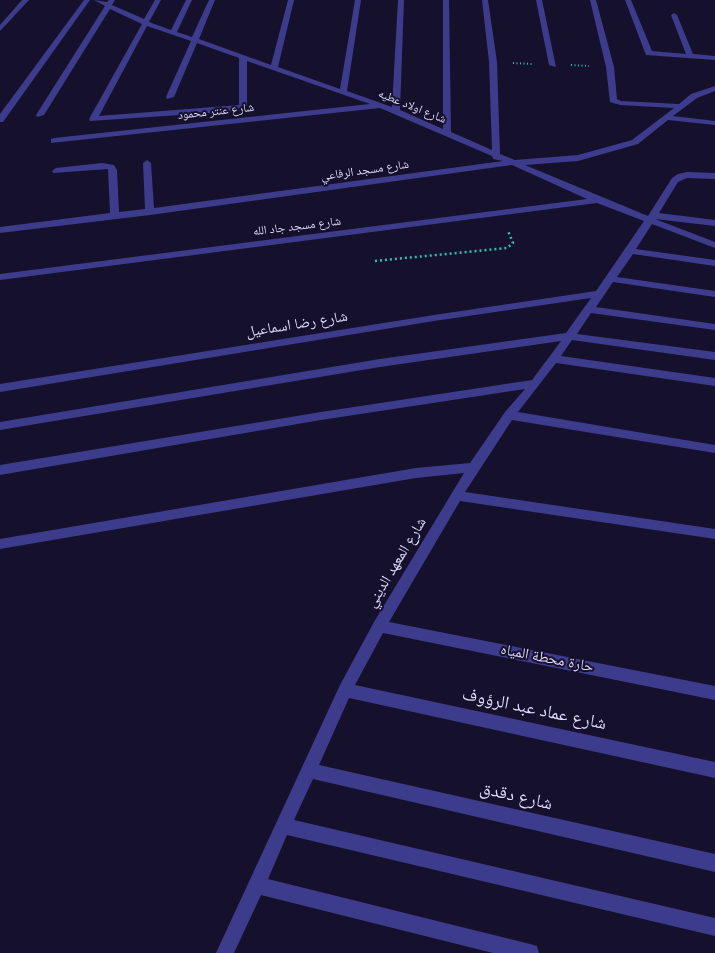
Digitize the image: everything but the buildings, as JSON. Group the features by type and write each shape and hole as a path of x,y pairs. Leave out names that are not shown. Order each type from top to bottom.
{"street":[{"path":"0,29 26,0"},
{"path":"0,120 88,0"},
{"name":"شارع اولاد عطيه","path":"96,0 110,3 146,23 173,33 396,111 496,157 598,200 651,218 715,245"},
{"path":"158,0 92,117 98,120 237,109 242,106 243,58"},
{"path":"173,33 189,0"},
{"path":"170,97 212,0"},
{"path":"274,68 291,0"},
{"path":"343,91 358,0"},
{"path":"396,111 401,0"},
{"path":"446,0 447,134"},
{"path":"485,0 493,62 496,157"},
{"path":"538,0 553,65"},
{"path":"593,0 610,67 613,100 620,103 682,106"},
{"path":"628,0 646,50 656,55 715,58"},
{"path":"40,115 110,3"},
{"path":"674,16 691,57"},
{"name":"شارع مسجد الرفاعي","path":"0,230 150,212 510,163 578,158 636,142 694,96 715,88"},
{"name":"شارع عنتر محمود","path":"54,141 380,106"},
{"path":"667,118 715,123"},
{"path":"147,164 150,212"},
{"path":"56,171 102,166 111,168 113,170 115,216"},
{"name":"شارع المعهد الديني","path":"224,953 345,690 379,626 474,467 509,415 536,383 630,251 675,180 681,176 715,176"},
{"name":"شارع مسجد جاد الله","path":"0,277 598,200"},
{"path":"651,218 715,223"},
{"path":"630,251 715,264"},
{"path":"610,279 715,294"},
{"name":"شارع رضا اسماعيل","path":"0,388 434,318 599,294"},
{"path":"588,309 715,327"},
{"path":"0,426 398,360 568,336 715,356"},
{"path":"553,359 715,382"},
{"path":"0,470 321,416 536,383"},
{"path":"509,415 715,449"},
{"path":"0,544 416,472 474,467"},
{"path":"456,496 715,534"},
{"name":"حارة محطة المياه","path":"379,626 715,693"},
{"name":"شارع عماد عبد الرؤوف","path":"345,690 715,770"},
{"name":"شارع دقدق","path":"308,770 715,863"},
{"path":"283,826 715,927"},
{"path":"256,885 530,953"}],"path":[{"path":"376,261 512,246 512,239 500,214"}]}
